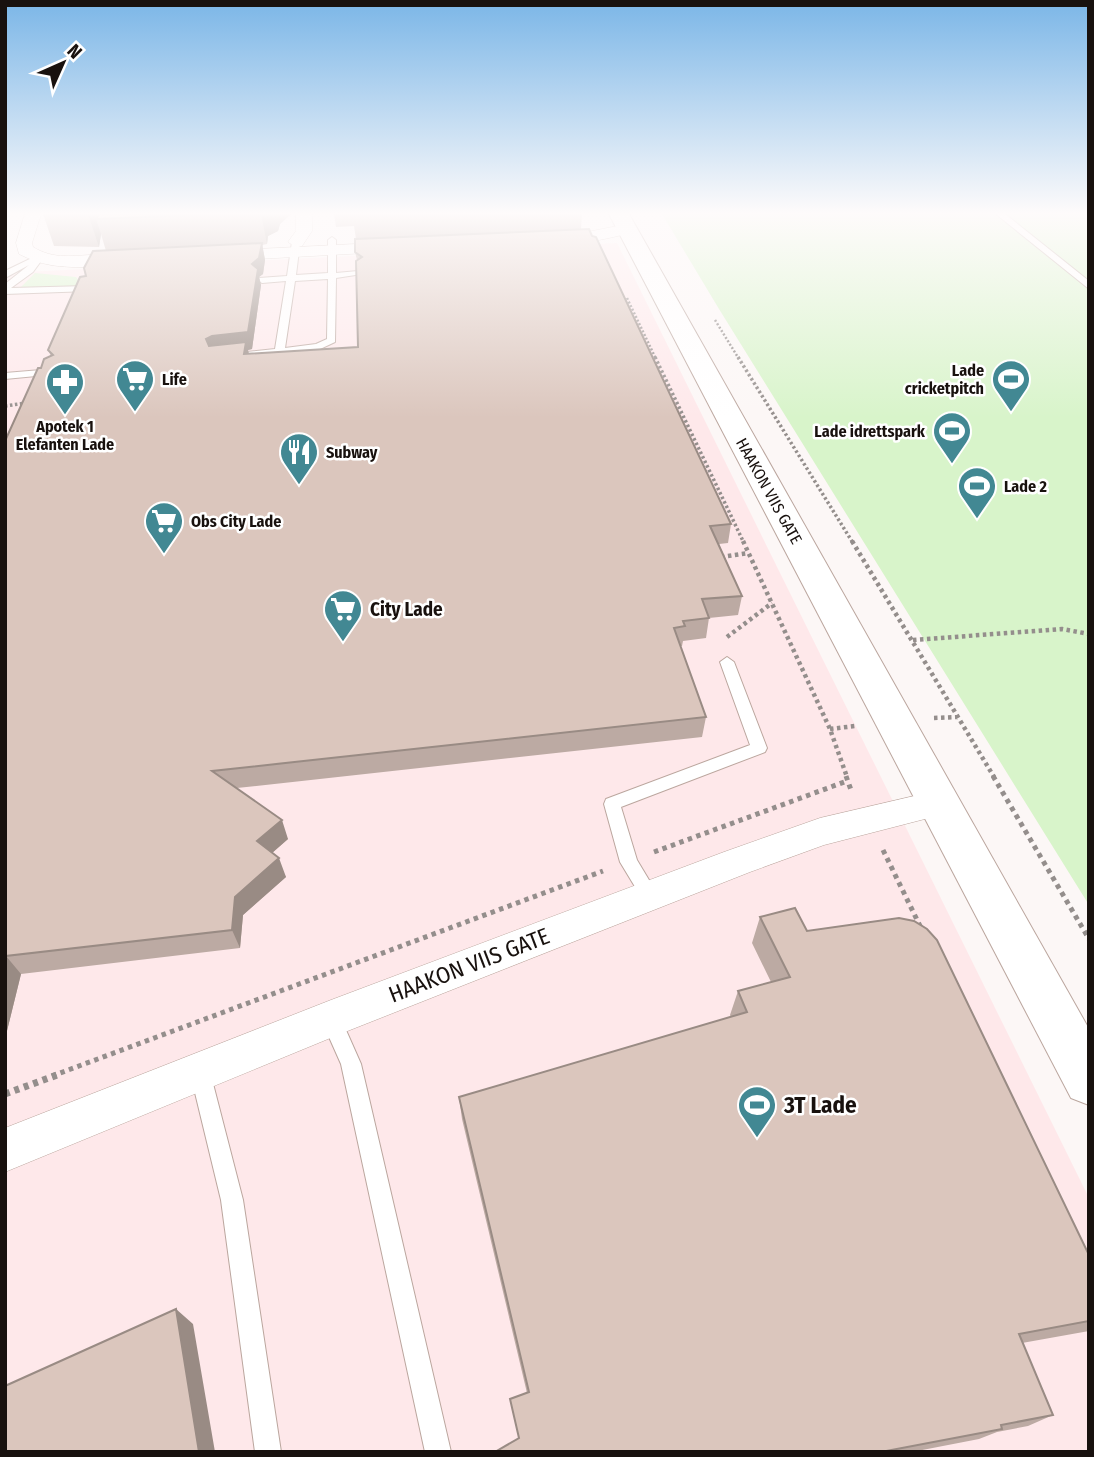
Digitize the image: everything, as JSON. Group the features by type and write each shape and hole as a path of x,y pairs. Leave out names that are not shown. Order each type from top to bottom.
{"main road":[{"name":"HAAKON VIIS GATE","path":"656,282 1089,1080"}],"street":[{"name":"HAAKON VIIS GATE","path":"5,1150 331,1019 639,878 866,819 940,803"}],"lane":[{"path":"280,350 290,282"},
{"path":"228,357 318,347 332,340 331,282"},
{"path":"5,289 88,289"},
{"path":"5,376 53,372"},
{"path":"639,878 612,804 759,748 727,662"},
{"path":"331,1019 351,1064 438,1452"},
{"path":"200,1072 232,1200 268,1452"}],"path":[{"path":"622,289 830,729 847,781 926,938"},
{"path":"709,310 913,640 1089,939"},
{"path":"736,530 743,527"},
{"path":"713,558 747,553"},
{"path":"727,662 725,639 772,603"},
{"path":"913,640 1062,629 1089,634"},
{"path":"926,719 958,717"},
{"path":"830,729 859,726"},
{"path":"5,1094 639,878 847,781"}],"shaded area":[{"path":"5,282 636,282 1089,1198 1089,1452 5,1452"}],"green space":[{"path":"26,282 79,282 77,286 19,289"},
{"name":"Lade idrettspark","path":"703,282 1089,282 1089,905"}],"building":[{"name":"City Lade","path":"78,282 256,282 248,332 212,336 206,339 209,346 246,342 244,354 358,347 356,282 617,282 731,524 710,526 742,596 702,599 709,618 683,621 685,626 674,628 706,717 212,771 282,820 257,841 279,858 235,897 232,930 6,956 5,961 5,441 38,368 41,368 44,359 53,355 48,350"},
{"path":"795,908 807,931 899,918 914,921 927,929 937,940 1089,1255 1089,1321 1019,1334 1053,1415 1001,1425 1002,1429 881,1452 495,1452 519,1438 510,1399 529,1392 459,1097 747,1012 738,991 790,977 760,917"},
{"path":"176,1309 199,1452 5,1452 5,1386"}],"place":[{"name":"Life","path":"135,413"},
{"name":"Lade cricketpitch","path":"1011,413"},
{"name":"Apotek 1 Elefanten Lade","path":"65,416"},
{"name":"Lade idrettspark","path":"952,465"},
{"name":"Subway","path":"299,486"},
{"name":"Lade 2","path":"977,520"},
{"name":"Obs City Lade","path":"164,555"},
{"name":"City Lade","path":"343,643"},
{"name":"3T Lade","path":"757,1139"}]}
